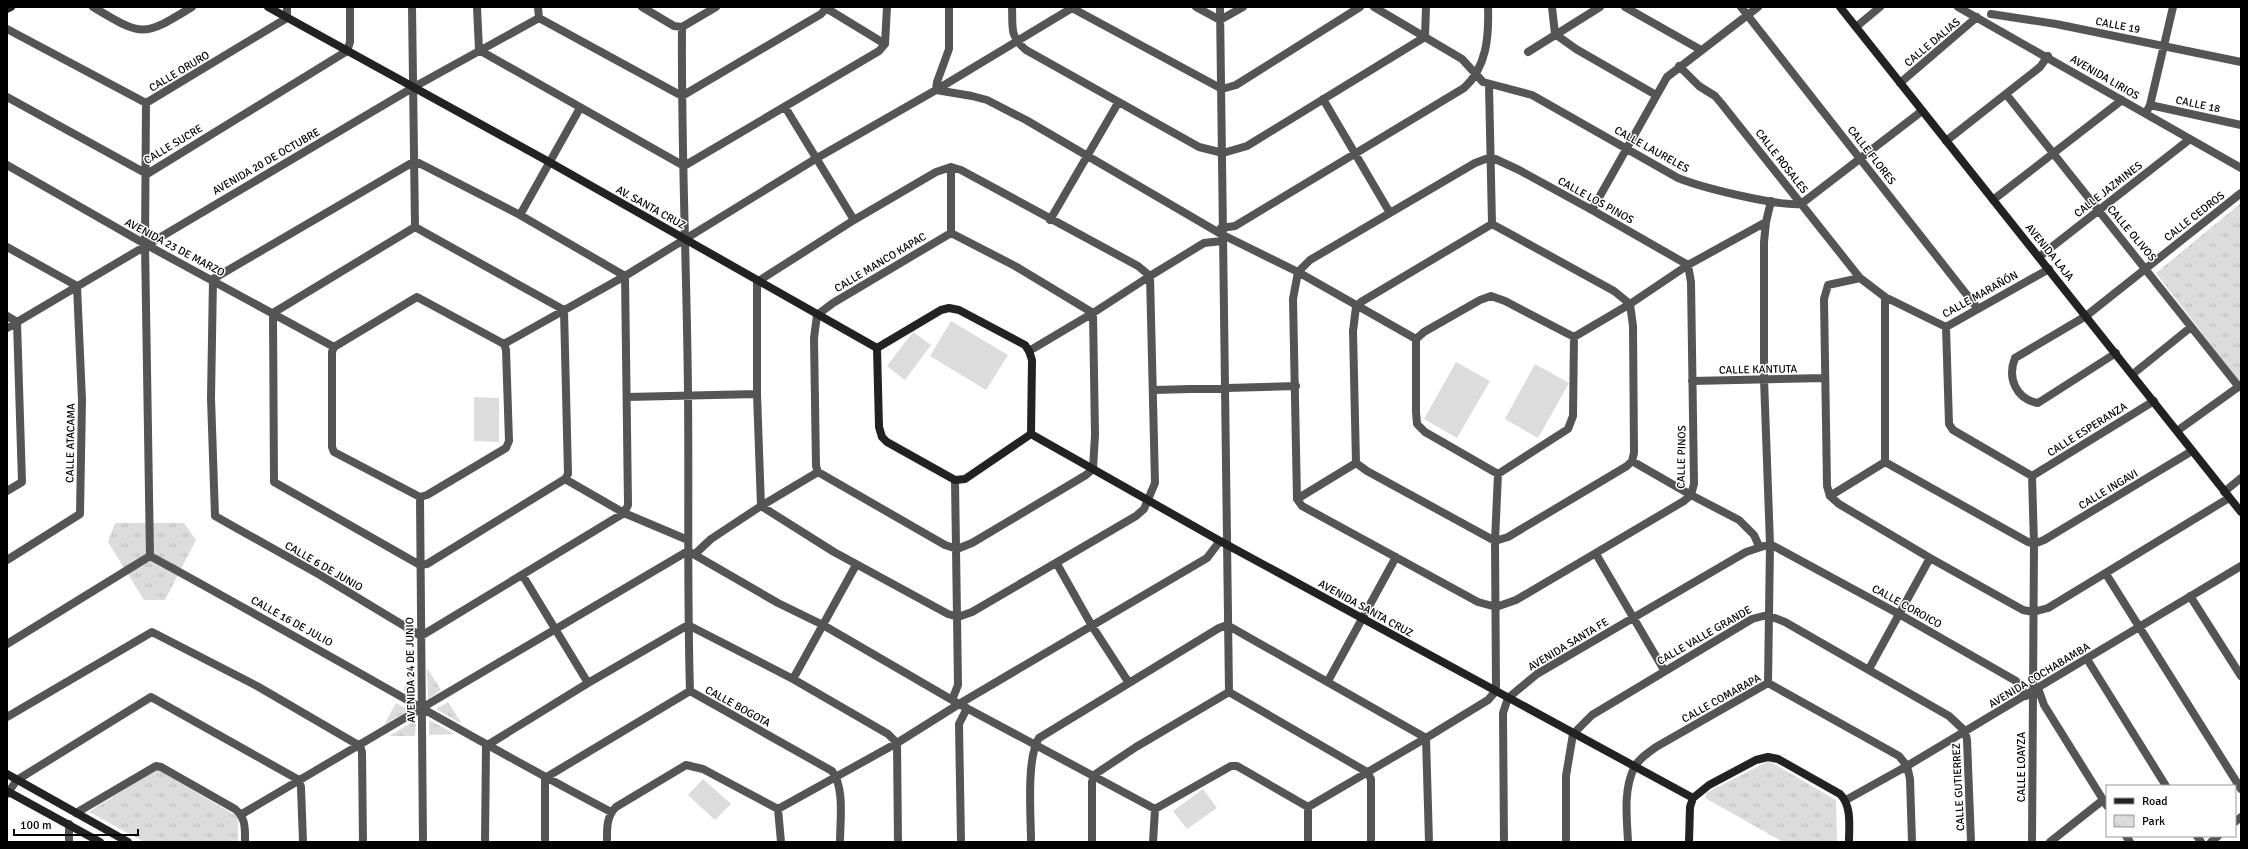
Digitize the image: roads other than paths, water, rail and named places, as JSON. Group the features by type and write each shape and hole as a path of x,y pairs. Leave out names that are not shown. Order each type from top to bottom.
{"street":[{"path":"93,7 129,27 148,30 164,24 192,7"},
{"name":"AV. SANTA CRUZ","path":"268,7 686,239 757,282 877,348"},
{"path":"287,7 287,18"},
{"path":"347,50 350,42 350,7"},
{"path":"412,7 415,227"},
{"path":"477,7 479,50 684,166"},
{"path":"538,7 539,18 682,96"},
{"path":"642,7 674,26 682,27 716,7"},
{"path":"684,166 879,51 885,44 887,7"},
{"path":"936,90 937,82 949,49 949,7"},
{"path":"1012,7 1013,31 1016,42 1026,50 1199,147 1223,154 1247,146 1424,36 1426,7"},
{"path":"1196,7 1220,20"},
{"path":"1220,7 1223,154 1221,235 1224,389 1224,543 1229,692"},
{"path":"1220,20 1243,7"},
{"path":"504,344 625,276 817,158 936,90 1072,8 1222,89 1236,86 1360,7"},
{"name":"CALLE LAURELES","path":"1374,7 1462,60 1483,82 1508,87 1532,95 1678,178 1694,184 1771,201 1801,204"},
{"path":"1028,351 1093,313 1204,243 1221,235 1464,88 1476,75 1489,38 1488,7"},
{"path":"1552,7 1555,34 1576,49 1656,95"},
{"path":"1528,52 1600,7"},
{"path":"1626,7 1701,50"},
{"name":"CALLE FLORES","path":"1741,7 1978,309"},
{"path":"1592,210 1667,77 1679,66 1758,7"},
{"name":"AVENIDA LAJA","path":"1840,7 2133,374 2226,495 2241,512"},
{"path":"1856,27 1880,7"},
{"name":"AVENIDA LIRIOS","path":"1958,7 2048,56 2122,100 2148,109 2190,139 2241,168"},
{"path":"2148,109 2172,7"},
{"path":"682,96 821,14 827,8 885,44"},
{"path":"1988,23 1991,11"},
{"name":"CALLE 19","path":"1991,11 2241,62"},
{"name":"CALLE DALIAS","path":"1900,83 1977,17"},
{"name":"CALLE ORURO","path":"7,29 146,103 287,18"},
{"name":"AVENIDA 20 DE OCTUBRE","path":"7,328 145,244 414,87 539,18"},
{"path":"682,27 688,396 688,540 691,552 688,625 690,691"},
{"name":"CALLE SUCRE","path":"7,97 147,174 347,50"},
{"path":"1946,141 2040,67 2048,56"},
{"name":"CALLE ROSALES","path":"1679,66 1721,103 1860,278"},
{"path":"1489,84 1492,224"},
{"path":"936,90 987,100 1026,120 1221,235 1298,272 1356,307 1416,339"},
{"name":"CALLE OLIVOS","path":"2006,94 2147,268 2191,326 2240,386"},
{"path":"1323,99 1390,213"},
{"path":"1993,200 2122,100"},
{"path":"1050,220 1118,102"},
{"path":"7,644 150,556 145,244 147,174 146,103"},
{"path":"785,107 854,220"},
{"path":"520,215 580,108"},
{"name":"CALLE 18","path":"2148,109 2241,125"},
{"path":"1801,204 1922,111"},
{"name":"CALLE JAZMINES","path":"2040,257 2190,139"},
{"path":"1491,157 1475,164 1310,260 1298,272 1293,299 1296,386 1297,499 1302,506 1478,602 1496,608"},
{"name":"CALLE LOS PINOS","path":"1491,157 1592,210 1688,265"},
{"path":"415,161 520,215 625,276"},
{"path":"213,279 415,161"},
{"name":"AVENIDA 23 DE MARZO","path":"7,165 145,244 213,279 334,346"},
{"path":"951,166 1138,266 1150,276 1154,390 1155,483 1144,509 1136,516 1057,564 972,612 958,617 948,614 856,565 761,506 759,500 757,394 757,282 854,220 936,172 951,166"},
{"path":"951,166 951,233 1015,266 1093,313"},
{"name":"CALLE CEDROS","path":"2116,353 2038,403 2033,402 2015,389 2012,384 2012,365 2015,358 2086,316 2241,193"},
{"path":"1768,683 1770,544 1764,379 1766,222 1771,201"},
{"path":"1574,337 1630,304 1688,265 1766,222"},
{"path":"1492,224 1499,226 1614,291 1630,304 1633,326 1634,453 1632,461 1508,537 1495,542 1373,475 1356,463 1353,331 1356,307 1361,302 1492,224"},
{"path":"415,227 564,310"},
{"path":"415,227 273,313 274,482 420,565 427,564 565,479 568,474 564,310"},
{"name":"CALLE MANCO KAPAC","path":"817,315 859,287 951,233"},
{"path":"7,247 77,286"},
{"name":"CALLE PINOS","path":"1496,608 1516,600 1596,554 1691,495 1694,484 1691,282 1688,265"},
{"name":"CALLE MARAÑÓN","path":"1860,278 1885,297 1946,327 2049,269"},
{"path":"421,636 624,514 628,505 625,276"},
{"path":"1860,278 1832,283 1825,290 1827,486 1830,496 1839,504 1930,558 2023,610 2033,612 2048,608 2106,574 2226,495 2241,478"},
{"name":"CALLE 6 DE JUNIO","path":"213,279 211,398 215,516 320,575 421,636"},
{"name":"CALLE ATACAMA","path":"7,560 80,514 82,400 77,286"},
{"path":"1498,474 1439,440 1417,424 1416,339 1424,332 1480,300 1491,296 1505,301 1574,337"},
{"path":"417,297 504,344 506,350 509,442 506,448 427,495 420,497 334,452 332,447 332,352 334,346 417,297"},
{"path":"1885,297 1885,462"},
{"path":"949,308 960,310 1025,345 1028,351 1032,360 1030,434 965,479 956,480 887,442 882,436 879,427 877,348 941,310 949,308"},
{"path":"817,315 814,338 816,466 818,472 945,545 957,548 972,543 1086,476 1093,469 1095,435 1093,313"},
{"path":"7,316 17,322 22,482 7,491"},
{"path":"2133,374 2191,326"},
{"path":"1946,327 1949,424 1953,430 2032,476"},
{"path":"1498,474 1568,429 1573,416 1574,337"},
{"name":"CALLE KANTUTA","path":"1692,381 1825,378"},
{"path":"1154,390 1296,386"},
{"path":"2177,431 2240,386"},
{"path":"627,397 757,394"},
{"name":"CALLE ESPERANZA","path":"2032,476 2154,401"},
{"name":"AVENIDA SANTA CRUZ","path":"1030,434 1495,692 1634,768 1693,798"},
{"name":"CALLE INGAVI","path":"2034,544 2044,540 2192,451"},
{"path":"1632,461 1691,495 1739,520 1754,535 1759,546"},
{"path":"1830,496 1885,462"},
{"path":"1885,462 1922,484 2034,544"},
{"path":"1297,499 1356,463"},
{"path":"242,814 691,552 761,506 818,472"},
{"path":"1308,807 1488,700 1495,692 1497,679 1495,542 1498,474"},
{"name":"CALLE LOAYZA","path":"2032,476 2034,544 2032,842"},
{"path":"565,479 624,514 688,540"},
{"path":"956,480 961,842"},
{"name":"AVENIDA 24 DE JUNIO","path":"420,497 423,842"},
{"path":"778,809 897,743 959,704 1207,558 1224,543"},
{"name":"AVENIDA SANTA FE","path":"1508,698 1537,674 1633,617 1759,546 1770,544"},
{"name":"CALLE COROICO","path":"1770,544 1899,614 2016,681 2032,692"},
{"path":"691,552 778,603 823,625 959,704 1155,809"},
{"path":"1596,554 1664,670"},
{"name":"CALLE 16 DE JULIO","path":"150,556 287,630 486,746 611,812"},
{"path":"1328,681 1396,557"},
{"path":"1868,669 1930,558"},
{"path":"1057,564 1092,626 1129,683"},
{"path":"793,679 856,565"},
{"name":"AVENIDA COCHABAMBA","path":"1846,800 1907,766 2032,692 2241,566"},
{"path":"2106,574 2138,628 2241,789"},
{"path":"523,576 588,682"},
{"path":"2190,596 2241,676"},
{"name":"CALLE VALLE GRANDE","path":"1573,734 1592,715 1664,670 1752,619 1768,615 1785,622 1949,716 1965,731"},
{"path":"688,625 793,679 888,734 897,743 898,842"},
{"path":"485,842 486,746 588,682 688,625"},
{"path":"1030,842 1032,766 1035,744 1044,732 1129,683 1219,628 1227,625 1426,738"},
{"path":"7,718 152,632 257,686 360,746 362,752 363,842"},
{"path":"2087,659 2165,785"},
{"name":"CALLE COMARAPA","path":"1628,842 1627,796 1634,768 1642,757 1656,747 1768,683 1876,742 1899,756 1907,766"},
{"name":"CALLE BOGOTA","path":"545,778 690,691 832,771 837,777"},
{"path":"1229,692 1367,772 1371,779 1371,842"},
{"path":"1092,842 1092,782 1094,775 1136,747 1229,692"},
{"path":"2032,692 2044,704 2105,803 2050,842"},
{"path":"100,842 7,792 17,780 151,697 299,780 302,787 303,842"},
{"path":"1504,842 1503,713 1508,698"},
{"name":"CALLE GUTIERREZ","path":"1965,731 1969,757 1972,842"},
{"path":"1566,842 1566,776 1573,734"},
{"path":"1426,738 1429,842"},
{"path":"1689,842 1690,807 1693,798 1740,767 1768,757 1778,759 1840,794 1846,800 1848,810 1849,842"},
{"path":"607,842 608,822 611,812 622,803 686,765 703,769 778,809"},
{"path":"76,813 156,766 161,767 235,808 242,814 245,824 245,842"},
{"path":"1155,809 1231,766 1237,766 1308,807"},
{"path":"1907,766 1910,779 1912,842"},
{"path":"7,774 128,842"},
{"path":"837,777 840,842"},
{"path":"545,778 545,842"},
{"path":"1308,807 1308,842"},
{"path":"778,809 780,842"},
{"path":"1153,842 1155,809"},
{"path":"69,824 69,842"}]}
